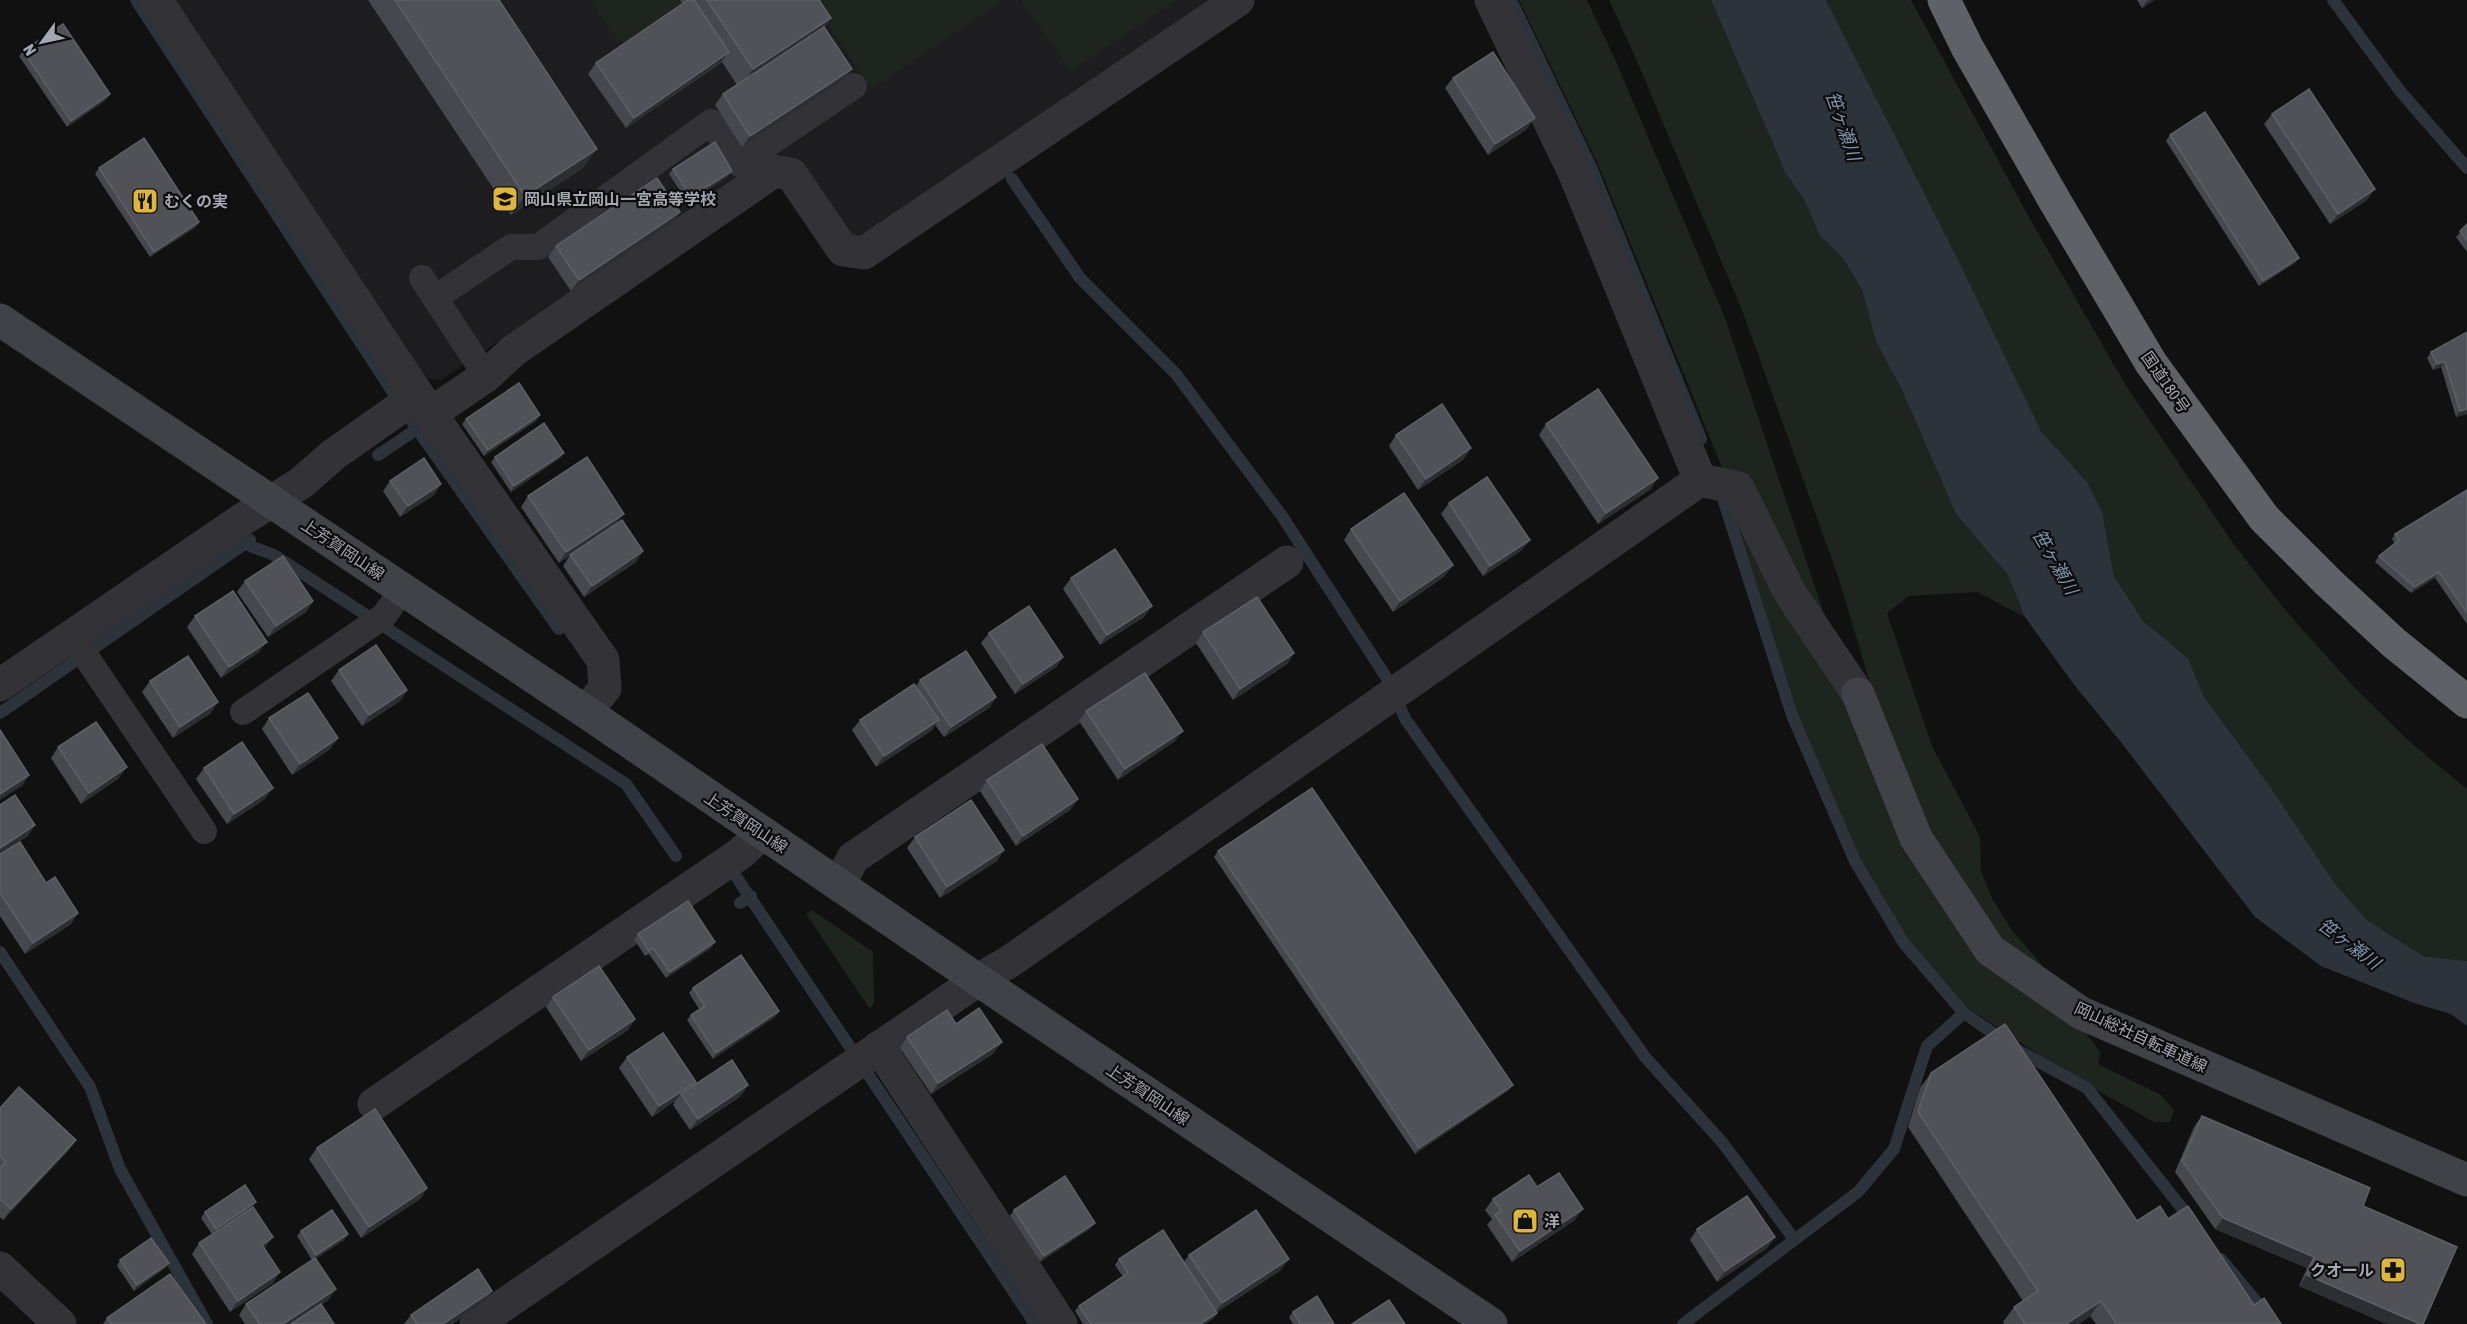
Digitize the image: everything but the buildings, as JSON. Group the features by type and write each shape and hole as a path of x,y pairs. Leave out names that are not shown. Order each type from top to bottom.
{"highway":[{"name":"国道180号","path":"1944,0 1967,46 2056,203 2151,363 2264,518 2394,643 2467,702"}],"main road":[{"name":"上芳賀岡山線","path":"0,321 403,589 978,980 1491,1324"},
{"name":"岡山総社自転車道線","path":"1858,694 1916,838 1990,950 2081,1013 2467,1180"}],"street":[{"path":"156,0 414,405 603,660 605,688 585,712"},
{"path":"0,685 301,483 333,455 414,405 486,376 513,351 774,171 790,174 843,250 864,253 1238,0"},
{"path":"1491,0 1574,172 1703,481"},
{"path":"476,1324 978,980 1009,962 1703,481 1738,489 1790,593 1858,694"},
{"path":"839,885 853,858 1287,562"},
{"path":"374,1104 741,853 762,833"},
{"path":"868,1055 1060,1324"},
{"path":"0,1268 60,1324"}],"lane":[{"path":"486,376 429,288 512,247 538,247 711,122 739,164 854,86"},
{"path":"243,712 384,616 403,589"},
{"path":"72,636 204,831"}],"shaded area":[{"name":"岡山県立岡山一宮高等学校","path":"168,0 1211,0 853,241 796,158 776,154 441,380 420,378"},
{"path":"591,0 679,0 684,8 627,47 610,30"},
{"path":"812,0 1003,0 871,89"},
{"path":"1021,0 1176,0 1071,71"},
{"path":"1519,0 1587,0 1617,64 1725,318 1834,644 1723,470 1598,164"},
{"path":"1609,0 1711,0 1786,174 1804,199 1820,236 1843,258 1862,290 1876,342 1901,388 1956,514 2007,574 2025,617 1977,592 1909,596 1887,613 1932,746 1980,837 1981,872 1993,900 2011,929 2042,965 2043,976 1999,944 1927,832 1873,693 1839,579 1742,310"},
{"path":"1826,0 1911,0 2030,219 2125,384 2232,542 2285,610 2354,687 2411,743 2467,789 2467,961 2423,956 2367,920 2335,884 2269,785 2204,697 2188,658 2143,621 2114,576 2102,511 2087,482 2041,431"},
{"path":"1734,503 1986,956 2078,1022 2100,1052 2098,1064 2161,1095 2174,1110 2170,1122 2154,1122 2063,1071 1968,1008 1907,939 1860,859 1797,711 1736,524"},
{"path":"812,910 873,952 874,1003 870,1009 806,914"}],"water":[{"name":"笹ヶ瀬川","path":"1711,0 1826,0 1961,266 2041,431 2087,482 2102,511 2114,576 2143,621 2188,658 2204,697 2269,785 2335,884 2367,920 2423,956 2467,961 2467,1026 2451,1014 2414,1003 2321,966 2255,917 2075,686 2025,617 2007,574 1956,514 1901,388 1876,342 1862,290 1843,258 1820,236 1804,199 1786,174"}],"waterway":[{"path":"136,0 417,429"},
{"path":"1511,0 1591,167 1701,439"},
{"path":"2333,0 2400,91 2467,168"},
{"path":"1012,179 1080,278 1176,374 1282,516 1386,677 1406,720 1645,1057 1722,1142 1794,1239"},
{"path":"378,455 417,429 559,629"},
{"path":"1719,486 1792,715 1855,861 1903,942 1964,1013 2019,1051 2087,1088 2192,1221"},
{"path":"0,713 250,540"},
{"path":"245,544 274,555 626,784 676,856"},
{"path":"737,878 1035,1324"},
{"path":"740,903 751,896"},
{"path":"0,952 90,1087 120,1169 207,1324"},
{"path":"1683,1324 1858,1192 1894,1149 1927,1046 1964,1013"},
{"path":"2221,1259 2275,1324"}],"place":[{"name":"岡山県立岡山一宮高等学校","path":"505,199"},
{"name":"むくの実","path":"145,201"},
{"name":"洋","path":"1525,1221"},
{"name":"クオール","path":"2393,1270"}]}
